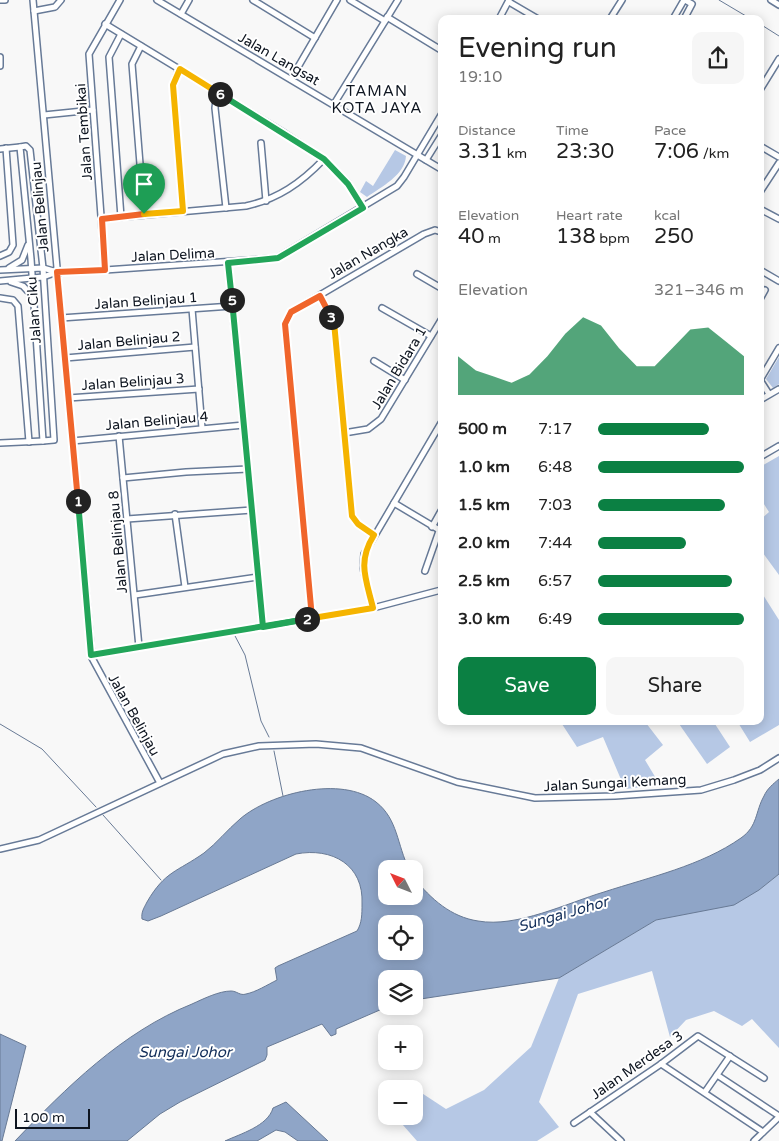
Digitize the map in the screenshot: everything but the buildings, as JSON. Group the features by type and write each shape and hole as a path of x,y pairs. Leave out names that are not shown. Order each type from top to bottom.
{"street":[{"path":"0,0 5,0"},
{"name":"Jalan Belinjau","path":"33,0 91,655 94,666 160,784"},
{"path":"34,11 55,6 61,0"},
{"name":"Jalan Tembikai","path":"105,270 89,54 120,0"},
{"name":"Jalan Langsat","path":"157,0 438,167"},
{"path":"181,14 189,0"},
{"path":"253,0 315,38"},
{"path":"291,79 337,0"},
{"path":"350,0 438,48"},
{"path":"334,104 398,0"},
{"path":"613,15 622,0"},
{"path":"675,15 684,0 692,4 686,15"},
{"path":"771,0 779,5"},
{"path":"500,15 509,1 532,15"},
{"path":"105,24 324,159 348,184 363,208"},
{"path":"121,34 109,58 121,217"},
{"path":"140,46 132,64 144,214"},
{"path":"0,57 0,66"},
{"path":"764,83 779,58"},
{"path":"180,69 173,85 183,211"},
{"path":"217,92 216,108 226,208"},
{"path":"44,115 93,110"},
{"name":"Jalan Delima","path":"0,281 43,277 57,272 228,263 278,258 363,208 401,182 438,120"},
{"path":"426,160 438,141"},
{"path":"261,143 266,201"},
{"name":"Jalan Ciku","path":"28,146 43,268 54,440 43,441 29,239 20,147 28,146"},
{"path":"0,149 20,147"},
{"path":"0,256 6,254 12,248 14,240 6,148"},
{"path":"764,148 779,157"},
{"path":"102,219 226,208 266,201 305,177 324,159"},
{"path":"764,186 779,163"},
{"path":"764,211 779,219"},
{"name":"Jalan Nangka","path":"312,618 285,324 291,312 424,234 435,230 438,231"},
{"path":"2,270 22,260 26,254 29,239"},
{"path":"228,263 263,627"},
{"name":"Jalan Delima","path":"2,270 43,268 57,272"},
{"path":"764,272 779,281"},
{"path":"417,274 438,286"},
{"path":"6,280 23,286 34,298"},
{"path":"320,296 334,322 352,516 358,524 374,535"},
{"path":"0,298 13,300 18,306 29,442"},
{"name":"Jalan Belinjau 1","path":"61,318 232,306"},
{"path":"382,308 431,336"},
{"path":"192,309 202,428"},
{"name":"Jalan Bidara 1","path":"344,433 368,429 381,419 438,325"},
{"name":"Jalan Belinjau 2","path":"65,358 195,347"},
{"path":"764,373 779,348"},
{"path":"374,361 405,380"},
{"path":"764,386 769,394"},
{"path":"764,397 779,388"},
{"name":"Jalan Belinjau 3","path":"68,398 199,389"},
{"name":"Jalan Belinjau 4","path":"72,441 244,425"},
{"path":"373,608 363,568 364,554 438,428"},
{"name":"Jalan Belinjau 8","path":"120,436 139,647"},
{"path":"0,443 43,441"},
{"path":"764,455 779,446"},
{"path":"123,478 248,469"},
{"path":"394,503 438,530"},
{"path":"127,519 175,514 252,510"},
{"path":"175,514 185,587"},
{"path":"432,527 438,516"},
{"path":"425,571 438,536"},
{"path":"134,596 258,577"},
{"path":"91,655 373,608 438,591"},
{"name":"Jalan Sungai Kemang","path":"0,849 39,840 223,754 242,748 316,744 361,748 457,782 535,798 615,796 701,790 742,777 779,758"},
{"name":"Jalan Merdesa 3","path":"574,1123 661,1064 698,1036 764,1078"},
{"path":"705,1092 730,1056"},
{"path":"661,1064 763,1132"},
{"path":"717,1075 779,1117 754,1141"},
{"path":"590,1112 621,1141"}],"shaded area":[{"path":"395,150 406,156 405,163 397,175 367,197 360,192 366,181 373,186"},
{"path":"779,357 779,384 773,388 766,379"},
{"path":"779,456 779,575 764,554 764,516 769,512 764,504 764,465"},
{"path":"764,596 779,620 779,725 750,742 739,725 764,725"},
{"path":"563,725 648,725 663,745 645,760 660,785 625,789 603,737 577,747"},
{"path":"680,725 716,725 730,747 707,764"},
{"path":"779,874 779,1048 752,1019 742,1026 714,1011 686,1020 670,1037 652,971 578,994 539,1102 559,1127 537,1141 417,1141 403,1125 423,1125 423,1094 446,1109 484,1090 531,1047 559,978 656,920 704,909 759,890"}],"water":[{"name":"Sungai Johor","path":"779,779 779,874 759,890 734,905 656,920 559,978 423,999 423,970 378,970 378,1011 336,1029 336,1034 331,1036 322,1024 267,1047 265,1060 180,1102 160,1114 127,1141 15,1141 54,1101 96,1063 142,1030 166,1016 216,994 231,991 244,994 258,990 277,980 275,968 278,966 357,931 361,922 362,908 358,879 343,862 333,856 322,853 296,854 161,916 148,921 142,919 142,912 147,902 166,878 204,853 240,819 269,802 287,795 326,789 345,790 362,794 376,802 389,816 405,860 378,860 378,905 423,905 423,888 442,906 459,916 478,921 493,922 509,921 542,913 675,870 726,848 750,829 765,793"},
{"path":"0,1034 26,1046 2,1141 0,1141"},
{"path":"286,1102 328,1141 298,1141 285,1132 276,1130 257,1141 225,1141 260,1125 266,1120 273,1108"}],"waterway":[{"path":"719,0 744,15"},
{"path":"764,27 779,36"},
{"path":"234,634 245,655 261,721 269,737"},
{"path":"0,724 42,749 96,807"},
{"path":"274,751 283,796"},
{"path":"103,815 161,880"}],"district":[{"name":"TAMAN KOTA JAYA","path":"377,100"}],"route":[{"path":"144,214 102,219 105,270 57,272 91,655 263,627 373,608 363,568 364,554 374,535 358,524 352,516 334,322 320,296 291,312 285,324 312,618 263,627 228,263 278,258 363,208 348,184 324,159 180,69 173,85 179,141 183,211 144,214"}]}
